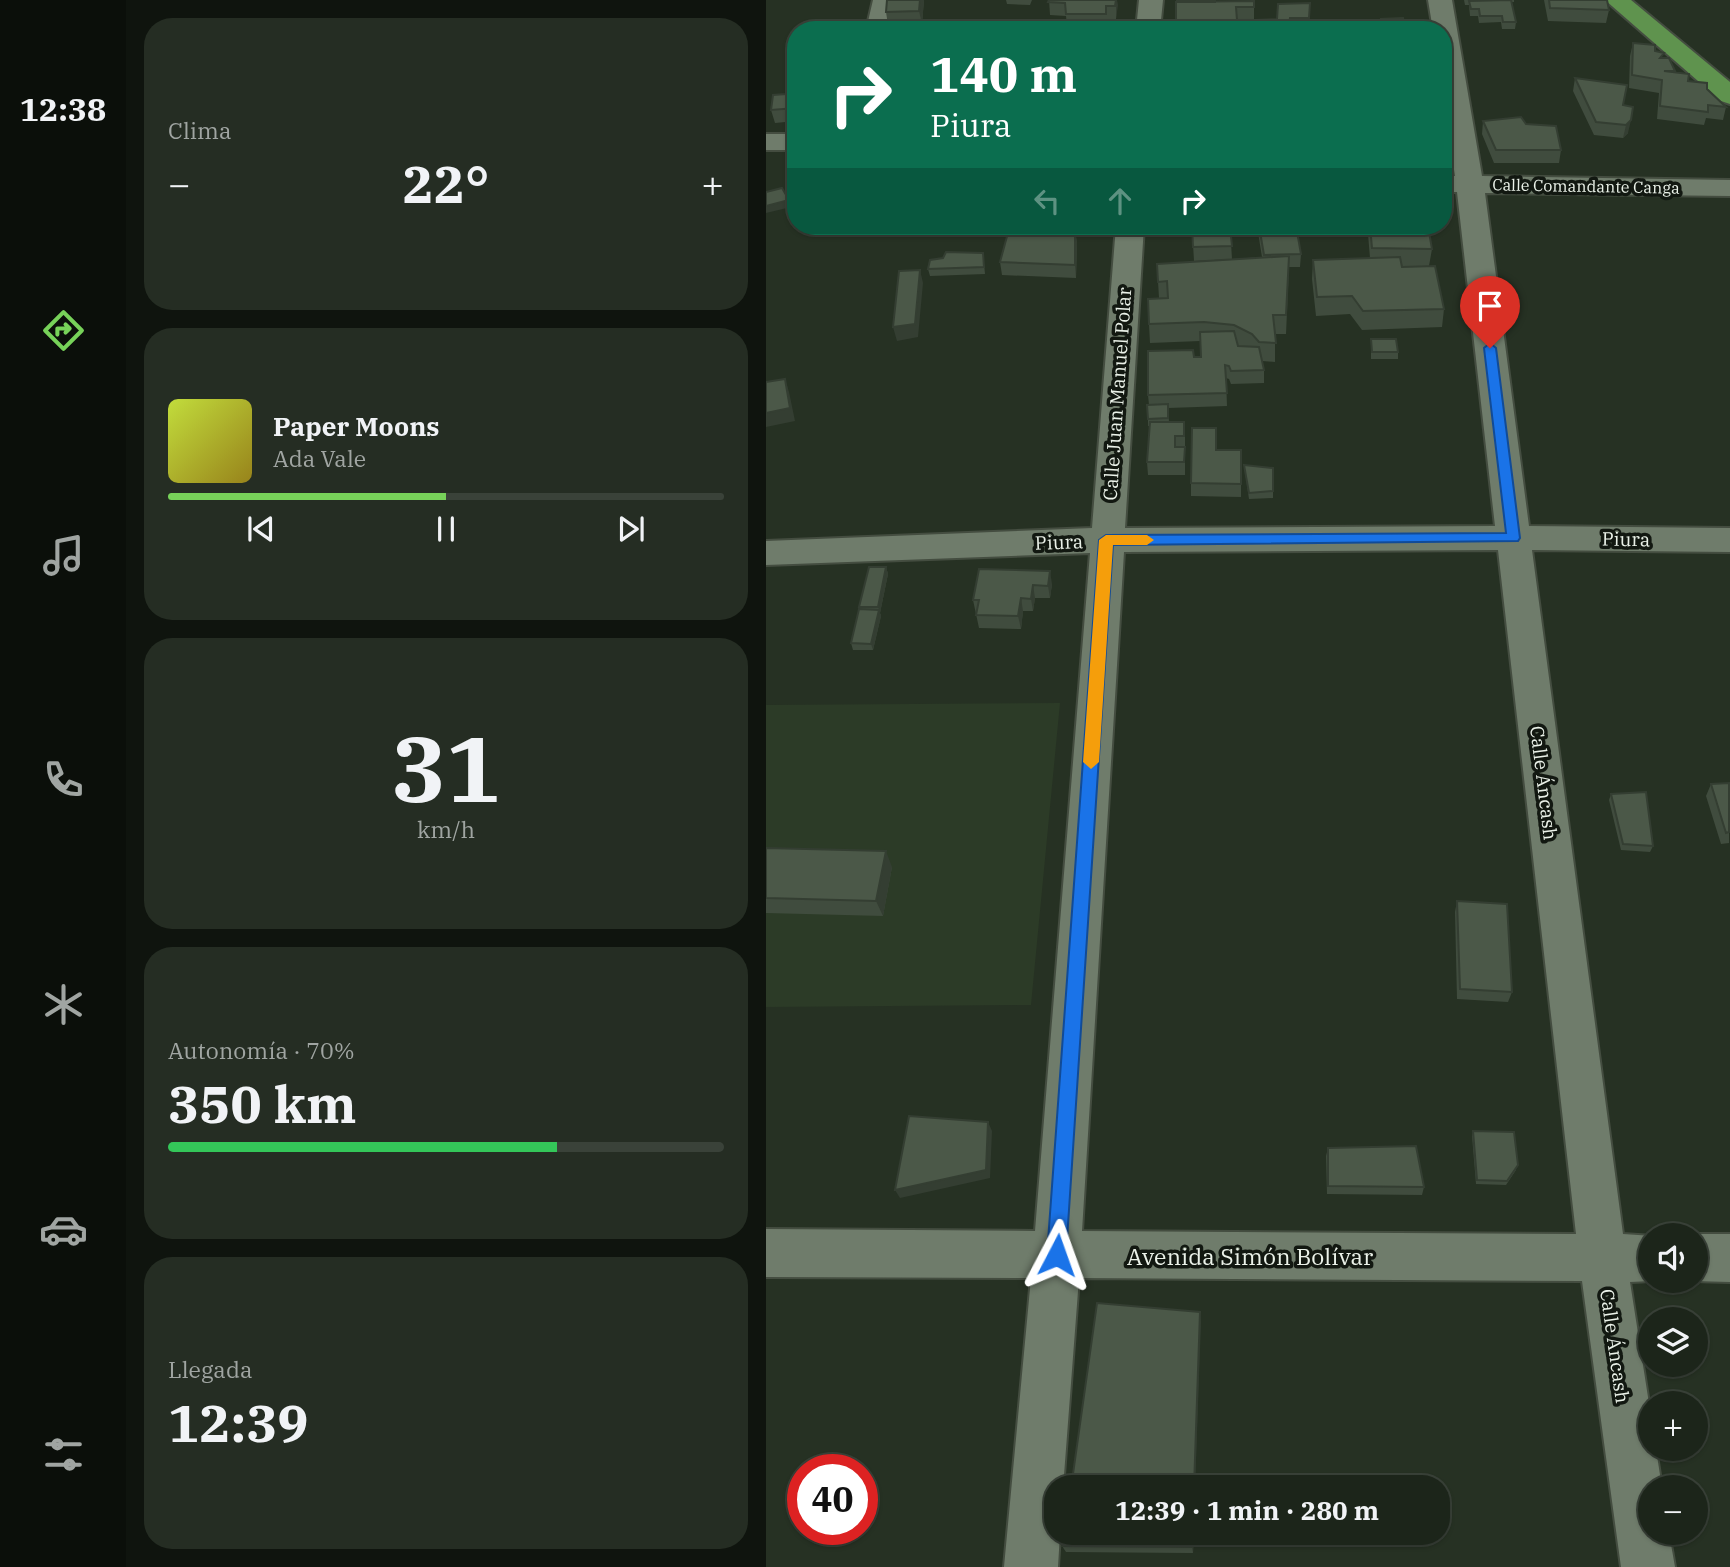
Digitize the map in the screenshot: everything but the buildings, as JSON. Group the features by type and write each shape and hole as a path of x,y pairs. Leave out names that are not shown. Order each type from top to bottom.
{"main road":[{"path":"1617,0 1730,96"},
{"path":"1649,0 1730,68"}],"street":[{"path":"880,21 885,0"},
{"path":"1149,21 1151,0"},
{"name":"Calle Áncash","path":"1440,0 1442,21"},
{"name":"Calle Áncash","path":"1452,130 1457,184 1513,538 1602,1257 1648,1567"},
{"path":"766,142 787,142"},
{"name":"Calle Comandante Canga","path":"1457,184 1730,188"},
{"name":"Calle Juan Manuel Polar","path":"1031,1567 1057,1255 1129,235"},
{"name":"Piura","path":"766,553 1106,540 1730,540"},
{"name":"Avenida Simón Bolívar","path":"766,1253 1638,1258"},
{"path":"1708,1258 1730,1258"}],"shaded area":[{"path":"1060,703 1031,1005 766,1007 766,705"}],"slow traffic":[{"path":"1091,762 1106,540 1147,540"}],"route":[{"path":"1057,1255 1106,540 1513,538 1490,348"}]}
